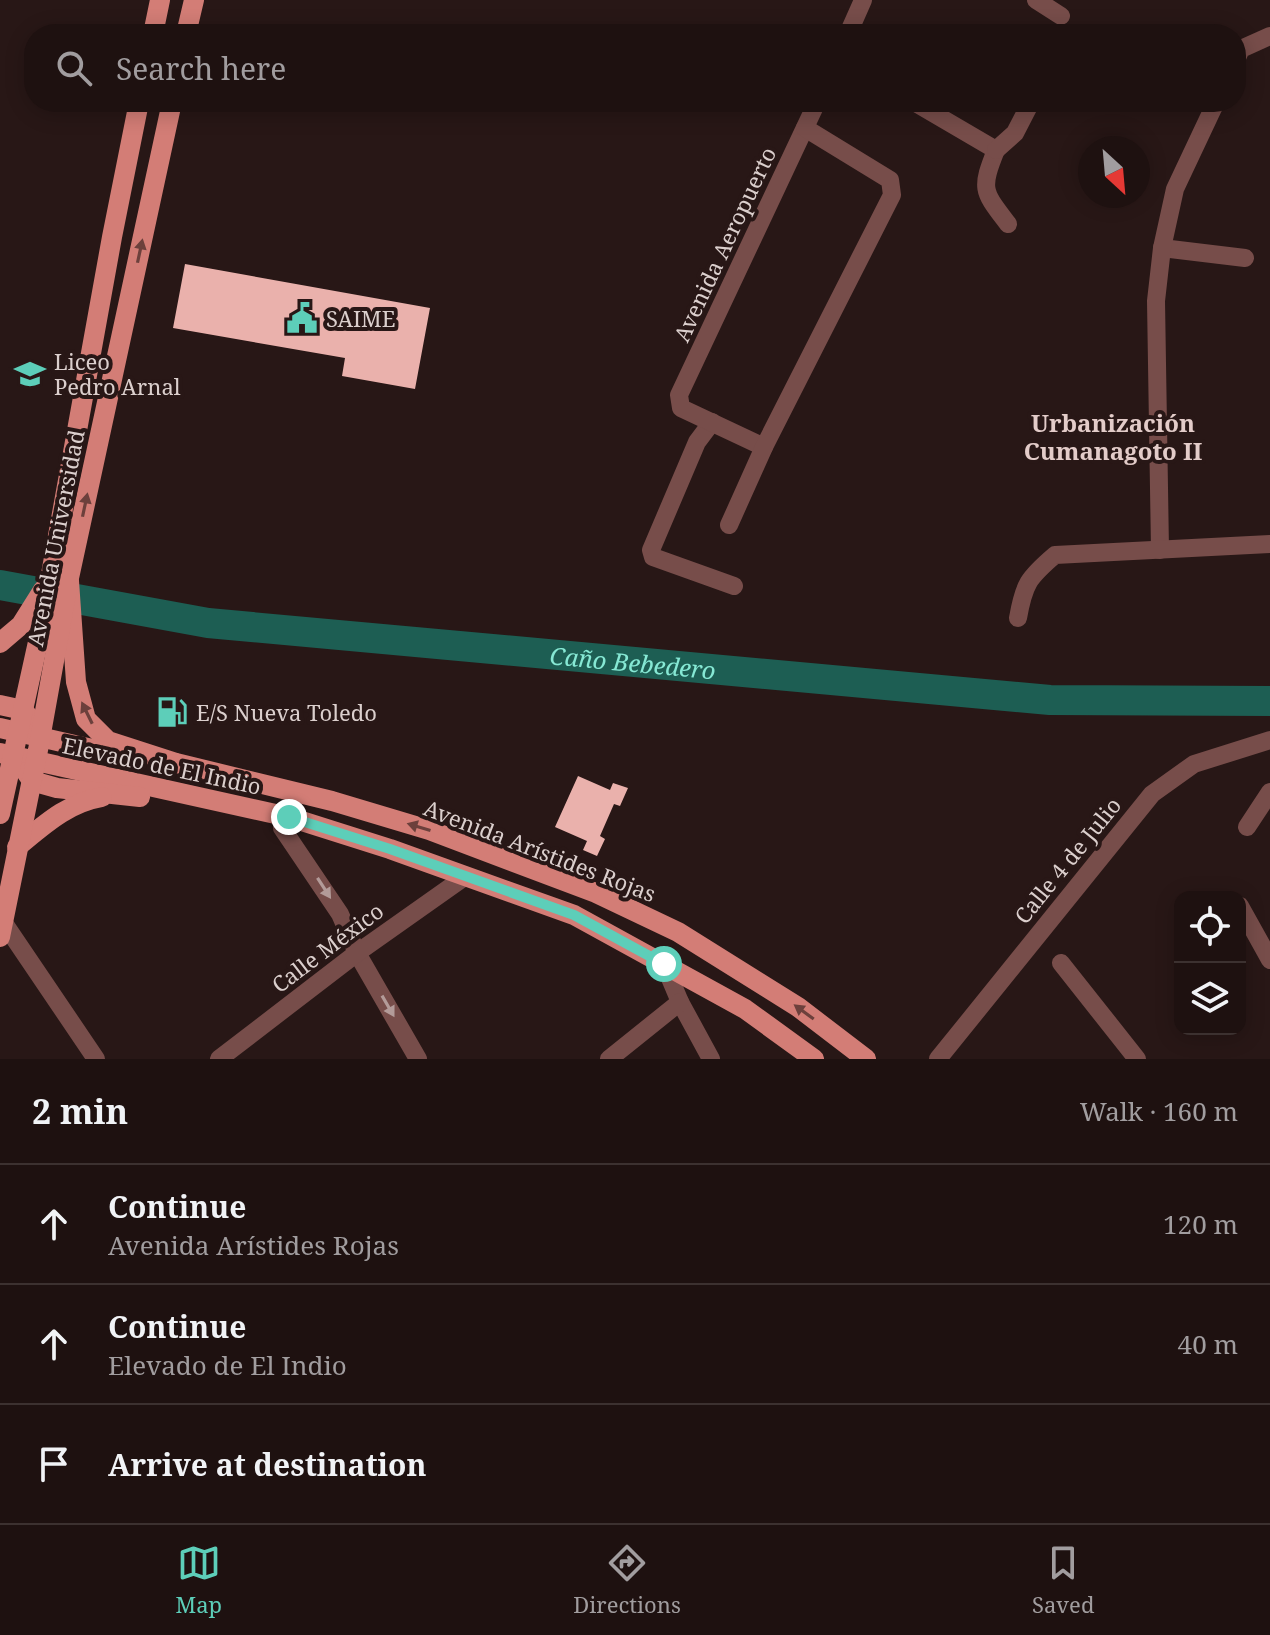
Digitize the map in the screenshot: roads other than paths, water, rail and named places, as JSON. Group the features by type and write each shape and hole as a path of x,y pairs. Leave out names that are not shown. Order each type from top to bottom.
{"main road":[{"path":"155,24 160,0"},
{"path":"188,24 194,0"},
{"name":"Avenida Universidad","path":"59,581 109,253 137,112"},
{"name":"Avenida Universidad","path":"0,814 9,732 23,710 49,627 170,112"},
{"path":"59,581 49,627 76,682 86,719 108,741 256,784"},
{"path":"0,643 49,627"},
{"name":"Avenida Universidad","path":"2,930 32,781 45,758 49,627"},
{"path":"0,705 23,710 33,722 45,758"},
{"path":"9,732 22,768 32,781 57,788 118,794 390,849 574,915 745,1009 814,1059"},
{"name":"Elevado de El Indio","path":"9,732 256,784"},
{"name":"Elevado de El Indio","path":"0,753 45,758 289,817 390,849"},
{"name":"Avenida Arístides Rojas","path":"256,784 332,801 429,830 596,893 678,932 798,1007 866,1059"},
{"path":"17,847 63,810 78,802 118,794"}],"street":[{"path":"852,24 863,0"},
{"path":"1036,0 1061,16"},
{"path":"1246,47 1270,36"},
{"name":"Avenida Aeropuerto","path":"712,422 681,408 679,395 812,112"},
{"path":"931,112 996,150"},
{"path":"1008,224 989,199 984,181 996,150 1015,133 1026,112"},
{"path":"1160,550 1156,301 1162,248 1175,189 1211,112"},
{"path":"729,525 764,447 892,195 890,180 805,128"},
{"path":"1162,248 1245,258"},
{"path":"734,586 670,565 653,557 651,550 697,442 712,422 764,447"},
{"path":"1018,618 1023,590 1036,571 1055,555 1270,544"},
{"name":"Calle 4 de Julio","path":"938,1059 1152,794 1194,764 1270,740"},
{"path":"1247,827 1270,792"},
{"path":"282,828 340,914 357,953 418,1059"},
{"name":"Calle México","path":"219,1059 357,953 466,876"},
{"path":"1246,917 1270,960"},
{"path":"2,930 96,1059"},
{"path":"1061,963 1137,1059"},
{"path":"664,964 680,1002 711,1059"},
{"path":"609,1059 680,1002"}],"waterway":[{"name":"Caño Bebedero","path":"0,585 208,623 1050,700 1270,701"}],"place":[{"name":"SAIME","path":"302,318"},
{"name":"Liceo Pedro Arnal","path":"30,374"},
{"name":"E/S Nueva Toledo","path":"172,712"}],"district":[{"name":"Urbanización Cumanagoto II","path":"1113,436"}]}
